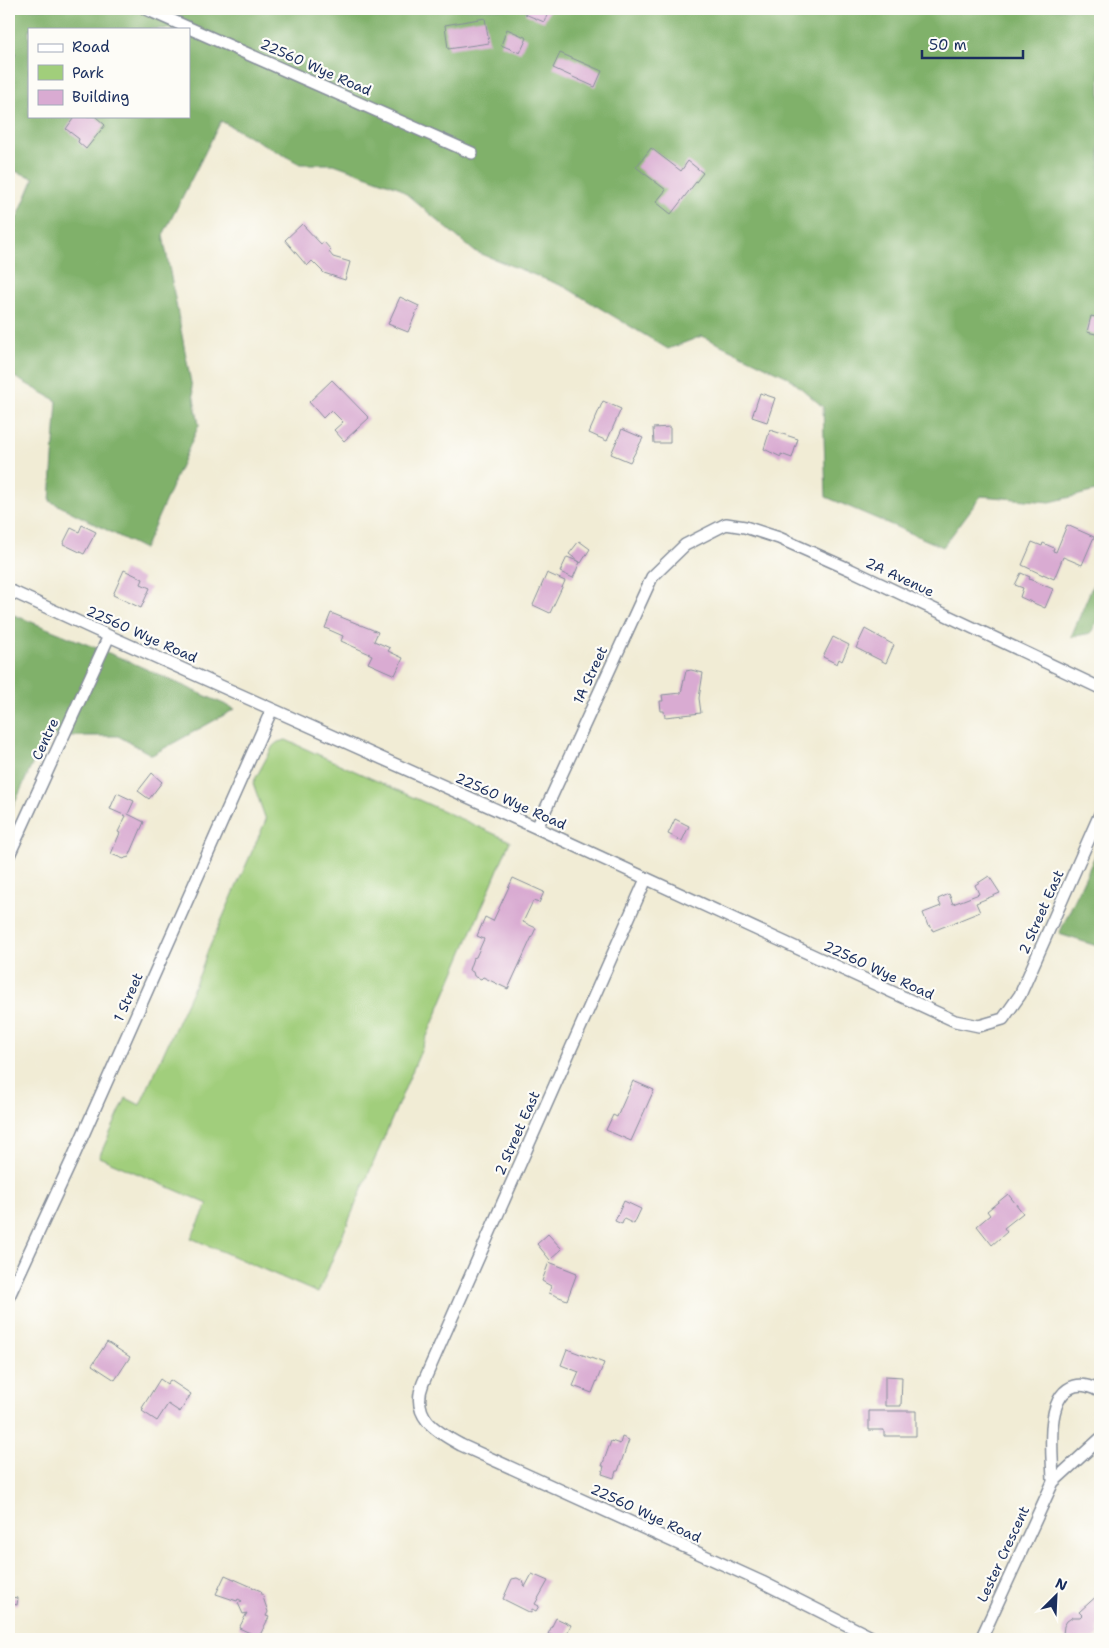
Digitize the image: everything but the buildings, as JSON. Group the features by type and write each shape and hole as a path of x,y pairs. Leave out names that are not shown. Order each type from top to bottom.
{"street":[{"name":"22560 Wye Road","path":"146,9 189,28"},
{"name":"22560 Wye Road","path":"190,28 472,153"},
{"name":"2A Avenue","path":"685,545 726,524 745,527 779,538 1100,688"},
{"name":"1A Street","path":"537,828 652,578 685,545"},
{"name":"22560 Wye Road","path":"9,590 537,828 955,1021 979,1026 1003,1020"},
{"name":"Centre","path":"9,854 109,636"},
{"name":"1 Street","path":"9,1296 14,1271 75,1153 272,709"},
{"name":"2 Street East","path":"1003,1020 1020,995 1100,814"},
{"name":"2 Street East","path":"419,1401 420,1391 427,1374 646,879"},
{"name":"Lester Crescent","path":"1053,1482 1052,1420 1055,1407 1061,1396 1068,1389 1077,1386 1087,1386 1100,1392"},
{"name":"22560 Wye Road","path":"419,1401 422,1413 430,1425 460,1445 762,1582 875,1639"},
{"name":"Lester Crescent","path":"981,1639 1053,1482 1100,1439"}],"green space":[{"path":"9,9 1100,9 1100,490 1050,502 981,496 943,547 826,497 823,407 788,377 702,336 668,349 565,287 474,251 398,187 334,164 300,164 221,121 163,235 199,425 144,549 50,501 57,401 9,374 9,237 34,178 9,169"},
{"path":"1100,568 1100,615 1091,633 1071,637"},
{"path":"9,613 126,660 235,709 152,755 118,736 45,736 9,816"},
{"path":"286,740 510,841 318,1293 191,1238 208,1204 99,1157 126,1098 140,1105 201,971 206,955 266,820 253,783 273,746 278,742"},
{"path":"1100,845 1100,947 1059,934"}]}
